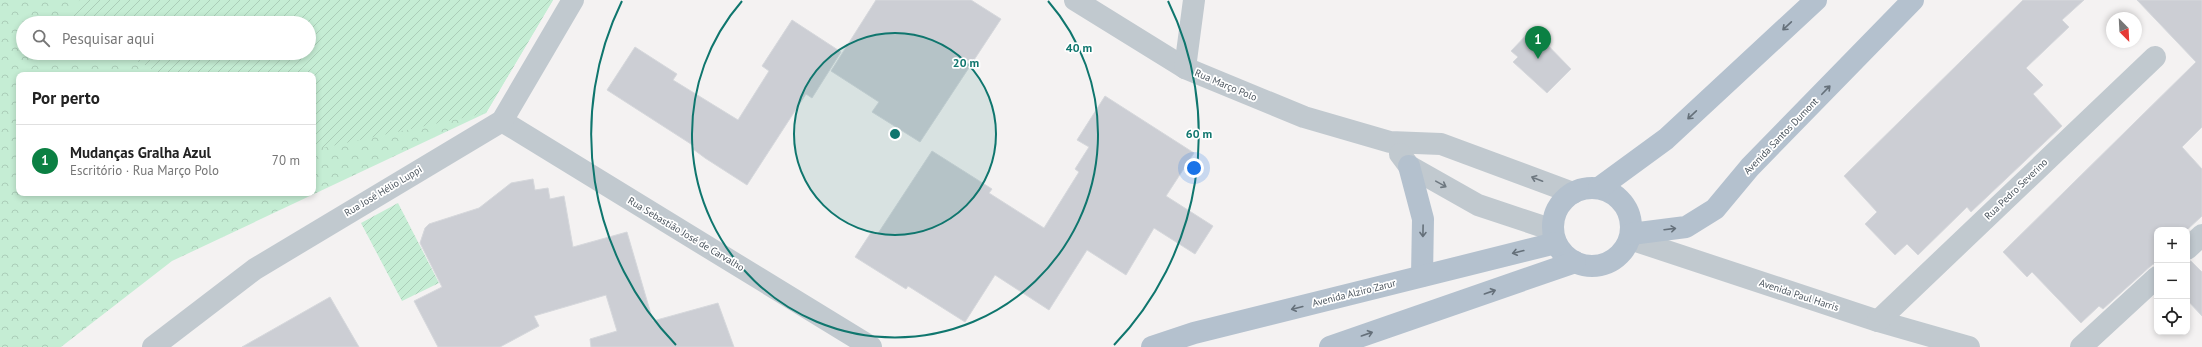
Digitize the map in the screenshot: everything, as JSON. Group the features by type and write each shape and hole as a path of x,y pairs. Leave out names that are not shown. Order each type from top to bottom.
{"main road":[{"path":"1599,188 1666,139 1816,0"},
{"name":"Avenida Santos Dumont","path":"1630,237 1686,227 1715,209 1750,167 1913,0"},
{"path":"1409,166 1423,219 1422,276"},
{"path":"1586,188 1599,188 1611,192 1621,200 1628,210 1632,222 1630,237 1624,251 1613,260 1601,265 1588,266 1575,262 1564,254 1554,236 1555,215 1562,202 1573,193 1586,188"},
{"name":"Avenida Alziro Zarur","path":"1152,347 1194,334 1422,276 1554,236"},
{"path":"1330,347 1575,262"}],"street":[{"name":"Rua José Hélio Luppi","path":"153,347 255,269 502,121 573,0"},
{"name":"Rua Março Polo","path":"1075,0 1185,68 1304,117 1390,142 1441,144 1573,193"},
{"path":"1185,68 1194,0"},
{"name":"Rua Pedro Severino","path":"1878,321 2155,57"},
{"name":"Rua Sebastião José de Carvalho","path":"502,121 871,347"},
{"path":"1390,142 1409,166 1478,205 1554,236"},
{"path":"2190,246 2202,235"},
{"name":"Avenida Paul Harris","path":"1630,237 1878,321 1969,347"},
{"path":"2081,347 2154,279"}],"green space":[{"path":"0,0 553,0 486,113 316,193 316,72 16,72 16,196 310,196 172,261 61,347 0,347"},
{"path":"80,0 553,0 486,113 316,149 316,72 157,72 135,60 316,60 316,16 70,16"},
{"path":"398,203 439,283 402,301 361,223"}],"building":[{"path":"876,0 971,0 1001,19 920,142 872,112 879,102 831,71"},
{"path":"2023,0 2084,0 2062,20 2069,27 2026,68 2043,85 2033,94 2062,126 1971,212 1967,207 1918,255 1907,244 1895,255 1865,224 1877,212 1844,176"},
{"path":"2137,0 2202,0 2202,127 2182,147 2202,169 2202,216 2190,227 2154,227 2154,264 2103,309 2099,306 2081,323 2032,272 2027,277 2003,252 2196,62"},
{"path":"792,20 841,52 812,98 806,94 747,185 705,158 693,149 694,146 607,90 635,47 677,74 673,80 738,120 769,71 762,66"},
{"path":"1532,29 1571,69 1547,93 1513,62 1518,57 1511,51"},
{"path":"1105,96 1194,153 1166,196 1213,226 1195,254 1154,228 1126,275 1087,250 1049,310 995,275 965,322 908,286 906,289 855,257 872,231 877,235 932,151 992,189 989,193 1044,228 1079,172 1075,169 1089,147 1077,140"},
{"path":"533,179 535,190 548,188 550,199 564,196 573,247 627,232 653,321 718,303 734,347 591,347 590,339 617,331 606,295 534,316 539,326 500,347 438,347 414,301 442,287 420,243 425,228 429,224 479,208 511,183"},
{"path":"2190,261 2202,272 2202,316 2190,303"},
{"path":"330,297 359,347 242,347"}],"place":[{"name":"Mudanças Gralha Azul","path":"1538,59"}]}
